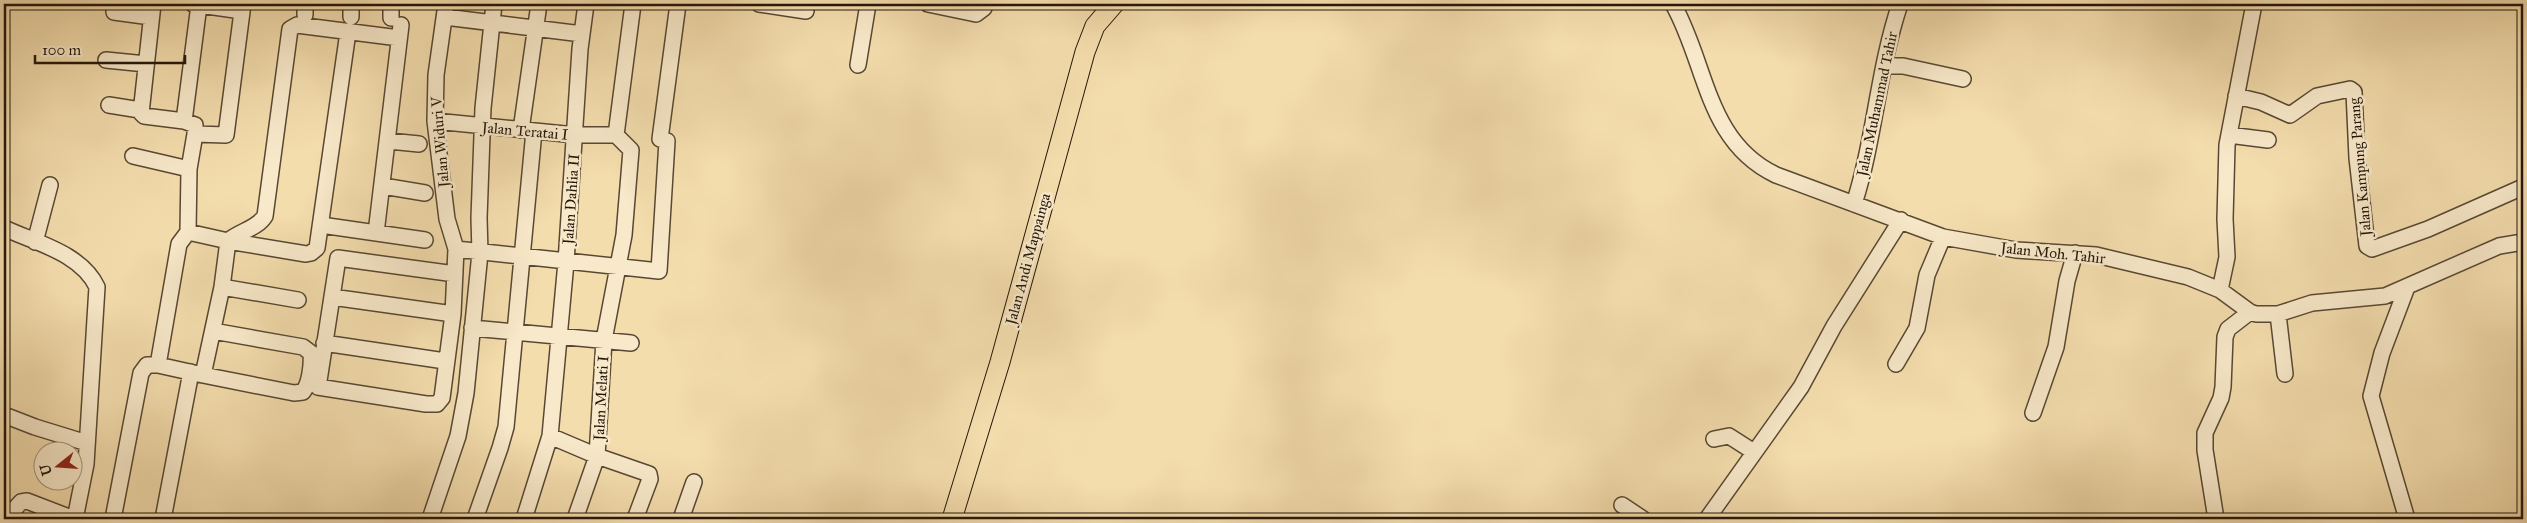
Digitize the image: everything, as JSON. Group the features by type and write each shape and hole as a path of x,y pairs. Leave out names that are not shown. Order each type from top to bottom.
{"main road":[{"name":"Jalan Andi Mappainga","path":"952,519 1000,362 1085,52 1095,26 1114,4"}],"street":[{"path":"133,4 116,9 114,12 152,10 140,110 144,116 184,121 195,125 189,169 188,232 179,244 158,365"},
{"path":"184,121 196,4 242,7 228,130 222,136 195,134"},
{"path":"430,519 461,426 480,253 479,218 483,127 494,4"},
{"path":"475,519 506,427 521,257 538,4"},
{"name":"Jalan Dahlia II","path":"524,519 550,436 566,262 581,41 586,4"},
{"path":"604,340 627,215 632,150 616,135 633,4"},
{"path":"456,248 480,253 659,271 667,141 660,140 678,4"},
{"path":"759,4 806,11"},
{"path":"858,66 868,4"},
{"path":"928,4 976,14 981,11 985,4"},
{"name":"Jalan Moh. Tahir","path":"1673,4 1689,38 1697,64 1720,120 1745,156 1757,166 1776,175 1943,237 2016,250 2075,252 2096,255 2188,277 2220,290 2250,312"},
{"name":"Jalan Muhammad Tahir","path":"1854,204 1872,137 1884,66 1900,4"},
{"path":"2220,290 2227,256 2226,194 2229,135 2254,4"},
{"path":"445,11 491,23 535,30 581,41"},
{"name":"Jalan Widuri V","path":"324,343 318,387 419,403 435,404 441,401 445,361 453,314 456,248 447,219 435,121 436,75 445,11"},
{"path":"163,519 197,374 213,331 222,287 228,241 237,233 258,224 265,216 288,35 290,29 302,15 348,32 396,21 389,141 376,233"},
{"path":"188,232 228,241 311,253 317,248 348,32"},
{"path":"106,60 146,64"},
{"path":"1884,66 1903,66 1963,79"},
{"name":"Jalan Kampung Parang","path":"2236,96 2261,102 2290,115 2317,96 2350,88 2354,92 2364,227 2367,246 2372,249 2428,229 2523,187"},
{"path":"109,105 140,110"},
{"name":"Jalan Teratai I","path":"435,121 575,135 616,135"},
{"path":"2229,135 2268,140"},
{"path":"389,141 419,144"},
{"path":"132,156 189,169"},
{"path":"35,242 50,185"},
{"path":"383,186 425,193"},
{"path":"1707,519 1801,387 1834,326 1900,220"},
{"path":"321,225 425,240"},
{"path":"4,228 75,261 92,277 97,287 86,464 74,519 27,501 21,502 11,513 4,512"},
{"path":"1896,364 1916,328 1927,275 1943,237"},
{"path":"2216,519 2205,450 2205,432 2221,398 2225,337 2228,329 2250,312 2278,314 2318,302 2376,298 2499,246 2523,242"},
{"path":"2033,413 2056,348 2067,281 2075,252"},
{"path":"445,361 324,343 338,258 455,274"},
{"path":"2407,286 2382,353 2371,396 2407,519"},
{"path":"222,287 298,300"},
{"path":"332,297 453,314"},
{"path":"2278,314 2285,374"},
{"path":"472,328 630,343"},
{"path":"113,519 141,373 146,365 158,365 294,393 303,392 307,386 311,358 310,353 303,347 213,331"},
{"name":"Jalan Melati I","path":"575,519 597,456 604,340"},
{"path":"4,414 35,427 87,443"},
{"path":"550,436 597,456 649,474 650,479 635,519"},
{"path":"1714,439 1729,436 1754,452"},
{"path":"681,519 694,482"},
{"path":"1622,505 1643,519"}]}
